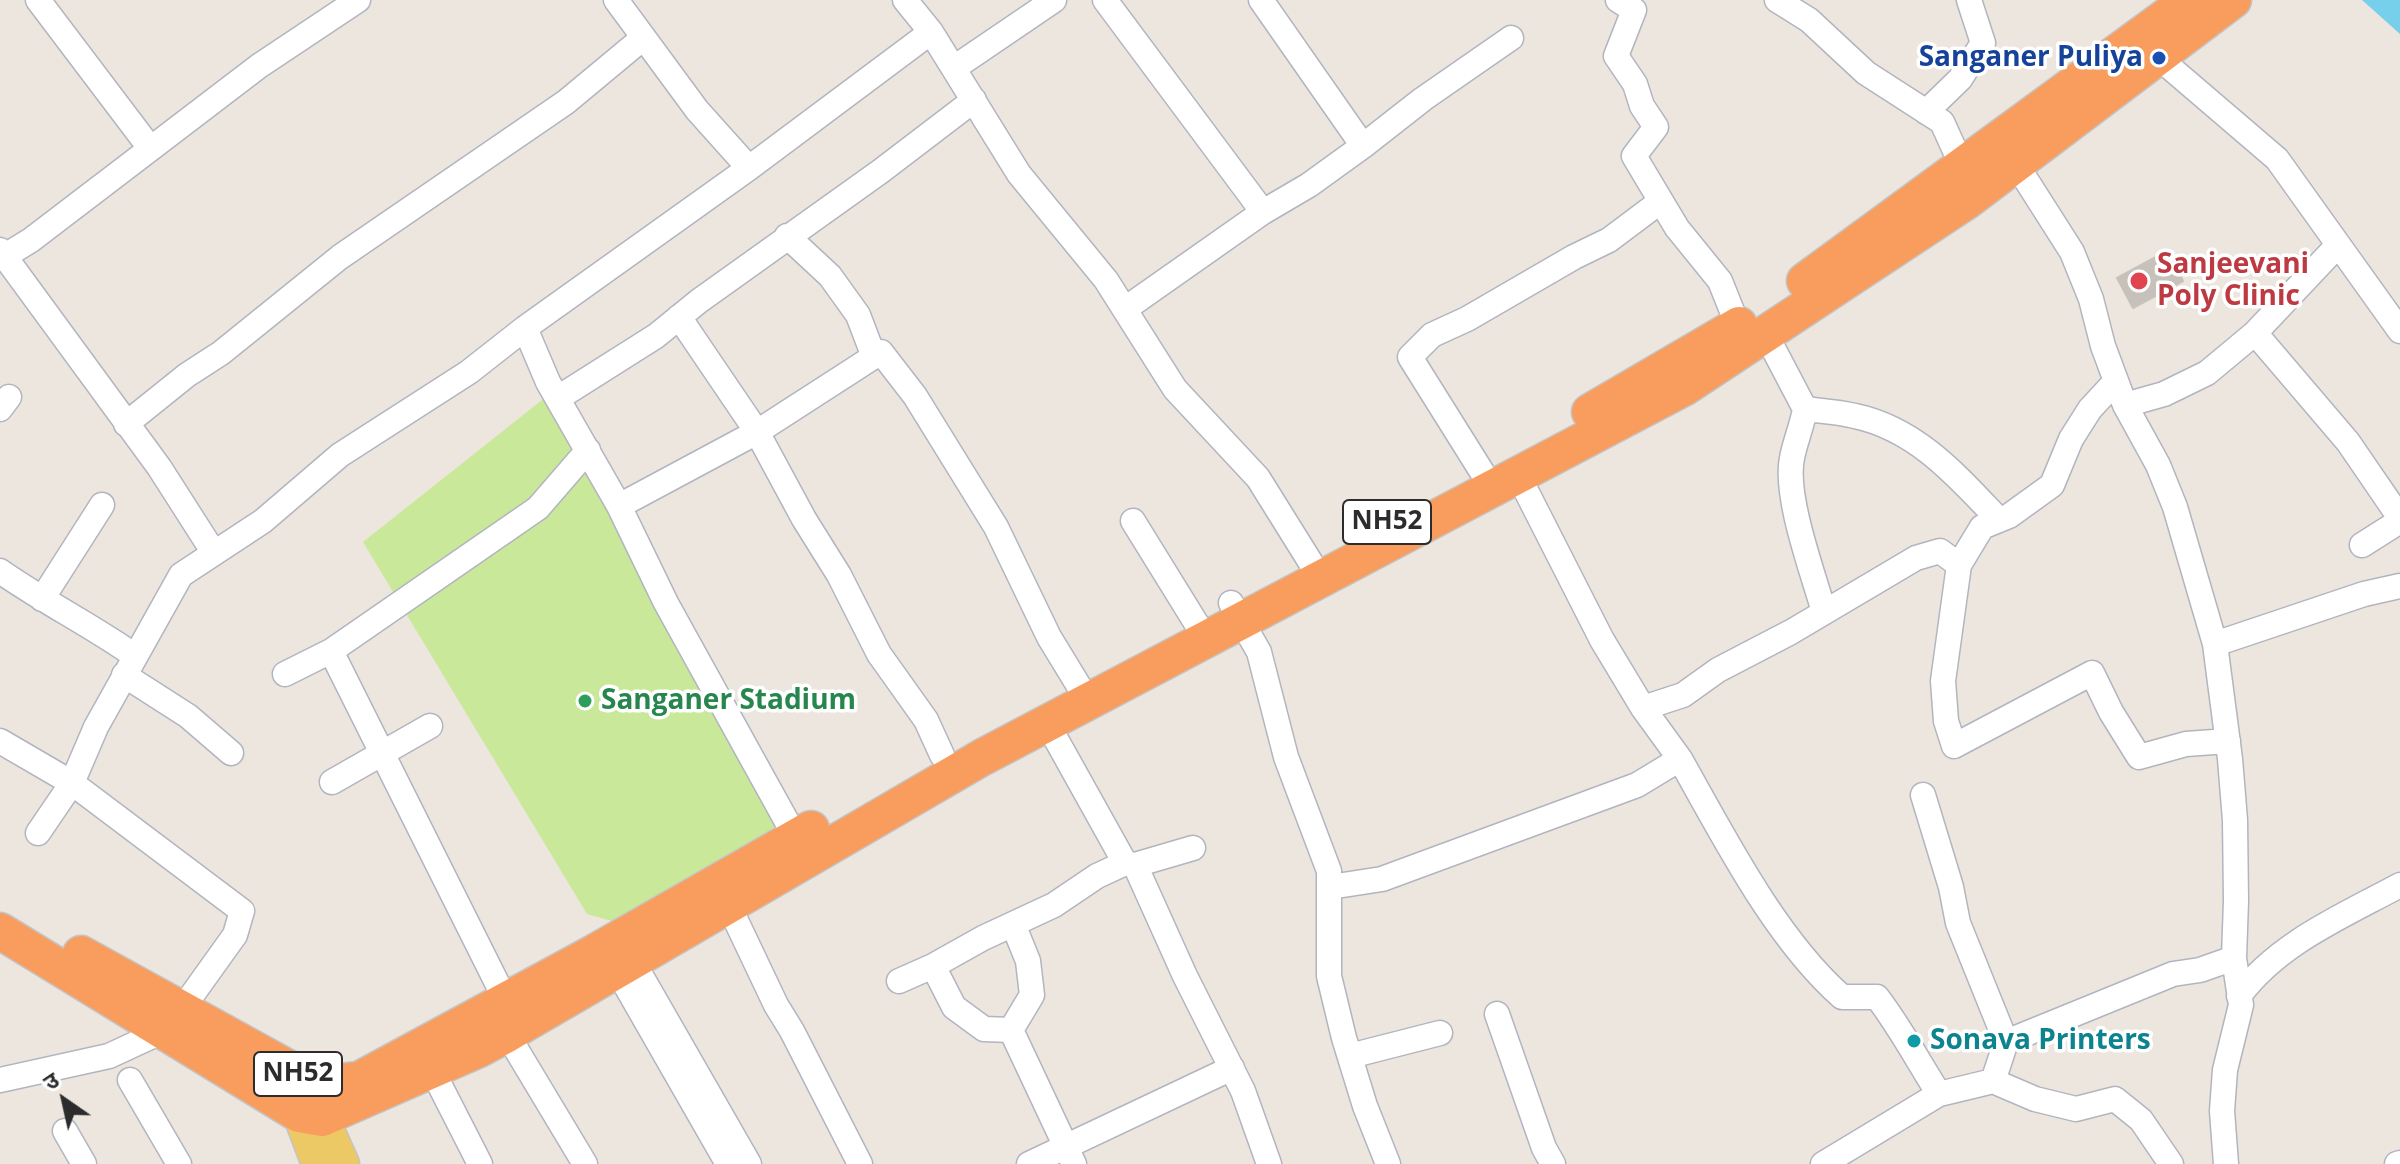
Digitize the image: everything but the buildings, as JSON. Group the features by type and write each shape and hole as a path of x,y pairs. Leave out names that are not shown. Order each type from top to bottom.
{"highway":[{"name":"NH52","path":"1316,570 1482,472 1755,330 1968,200 2016,164 2147,49 2189,0"},
{"name":"NH52","path":"1755,330 1755,316 1962,166 2147,49 2233,0"},
{"name":"NH52","path":"0,931 173,1020 312,1099 432,1070 507,1017 618,955 796,838 942,755 1082,692 1316,570 1518,475 1685,387 1755,330"},
{"name":"NH52","path":"618,955 729,906 981,758 1047,723 1082,692"},
{"name":"NH52","path":"0,907 173,1020"},
{"name":"NH52","path":"312,1099 507,1017"}],"main road":[{"path":"312,1099 318,1164"},
{"path":"312,1099 343,1164"}],"street":[{"path":"38,0 150,148"},
{"path":"214,553 159,467 2,253 31,240 259,66 358,0"},
{"path":"616,0 697,110 749,168"},
{"path":"905,0 931,32 1019,174 1106,280 1175,389 1258,478 1316,570"},
{"path":"954,68 1054,0"},
{"path":"1105,0 1263,212"},
{"path":"1261,0 1363,146"},
{"path":"1618,0 1634,10 1616,56 1635,84 1642,106 1656,127 1634,156 1677,228 1755,330 1805,409 1791,460 1793,493 1805,550 1824,612"},
{"path":"1777,0 1809,20 1866,73 1942,122 1962,166"},
{"path":"1926,112 1960,79 1983,43 1969,0"},
{"path":"38,833 72,783 96,727 181,575 263,521 340,455 469,372 931,32"},
{"path":"126,424 187,375 221,353 340,257 566,102 643,38"},
{"path":"1125,309 1263,212 1309,185 1423,99 1511,38"},
{"path":"2147,49 2277,159 2400,331"},
{"path":"558,398 656,336 974,100"},
{"path":"2016,164 2072,252 2091,299 2103,346 2125,405 2158,465 2175,507 2215,644 2235,820 2234,958 2241,1005 2225,1070 2222,1111 2226,1164"},
{"path":"1482,472 1410,357 1432,335 1467,319 1609,240 1661,201"},
{"path":"787,236 830,276 858,315 874,357"},
{"path":"2125,405 2164,394 2207,373 2255,333 2338,245"},
{"path":"679,317 757,432 804,519 839,575 879,654 926,720 942,755"},
{"path":"525,328 558,398 619,506 666,603 796,838"},
{"path":"2255,333 2348,442 2400,519 2362,545"},
{"path":"619,506 757,432 881,352 915,396 996,527 1049,637 1082,692"},
{"path":"2116,381 2090,409 2071,439 2052,485 2009,516 1982,527 1959,565 1943,681 1946,721 1954,746 2092,673 2111,712 2139,757 2186,744 2228,741"},
{"path":"1805,409 1857,416 1911,437 1953,471 1999,520"},
{"path":"285,674 331,651 538,508 588,450"},
{"path":"1518,475 1602,640 1643,708 1680,759 1725,839 1787,936 1842,997 1877,997 1939,1094"},
{"path":"42,599 102,505"},
{"path":"1133,521 1201,630"},
{"path":"1643,708 1683,695 1718,670 1916,558 1940,551 1959,565"},
{"path":"0,571 98,630 130,666 231,753"},
{"path":"2215,644 2352,598 2400,586"},
{"path":"1235,612 1259,652 1286,757 1329,871 1329,976 1350,1056 1388,1164"},
{"path":"331,651 507,1017 585,1164"},
{"path":"1047,723 1130,864 1243,1091 1269,1164"},
{"path":"332,782 430,726"},
{"path":"0,741 72,783 242,911 235,935 173,1020 109,1056 0,1080"},
{"path":"1330,887 1382,879 1637,785 1680,759"},
{"path":"1923,795 1951,887 1958,923 2006,1042 1993,1081"},
{"path":"899,981 1054,905 1097,876 1193,848"},
{"path":"2239,996 2255,974 2304,938 2400,885"},
{"path":"729,906 776,1005 860,1164"},
{"path":"1011,1030 1032,995 1028,961 1013,924"},
{"path":"618,955 728,1164"},
{"path":"618,955 749,1164"},
{"path":"2006,1042 2173,974 2200,970 2234,958"},
{"path":"933,966 954,1007 984,1029 1011,1030"},
{"path":"1497,1014 1544,1148 1553,1164"},
{"path":"1011,1030 1070,1155"},
{"path":"1350,1056 1440,1033"},
{"path":"1029,1164 1070,1155 1232,1068"},
{"path":"432,1070 480,1164"},
{"path":"130,1080 179,1164"},
{"path":"1823,1164 1939,1094 1993,1081 2035,1099 2076,1109 2115,1099 2141,1120 2171,1164"},
{"path":"65,1131 84,1164"}],"green space":[{"name":"Sanganer Stadium","path":"547,396 781,829 612,921 587,914 363,542"}],"water":[{"path":"2362,0 2400,0 2400,34"}],"place":[{"name":"Sanganer Puliya","path":"2159,58"},
{"name":"Sanjeevani Poly Clinic","path":"2139,281"},
{"name":"Sanganer Stadium","path":"585,701"},
{"name":"Sonava Printers","path":"1914,1041"}]}
